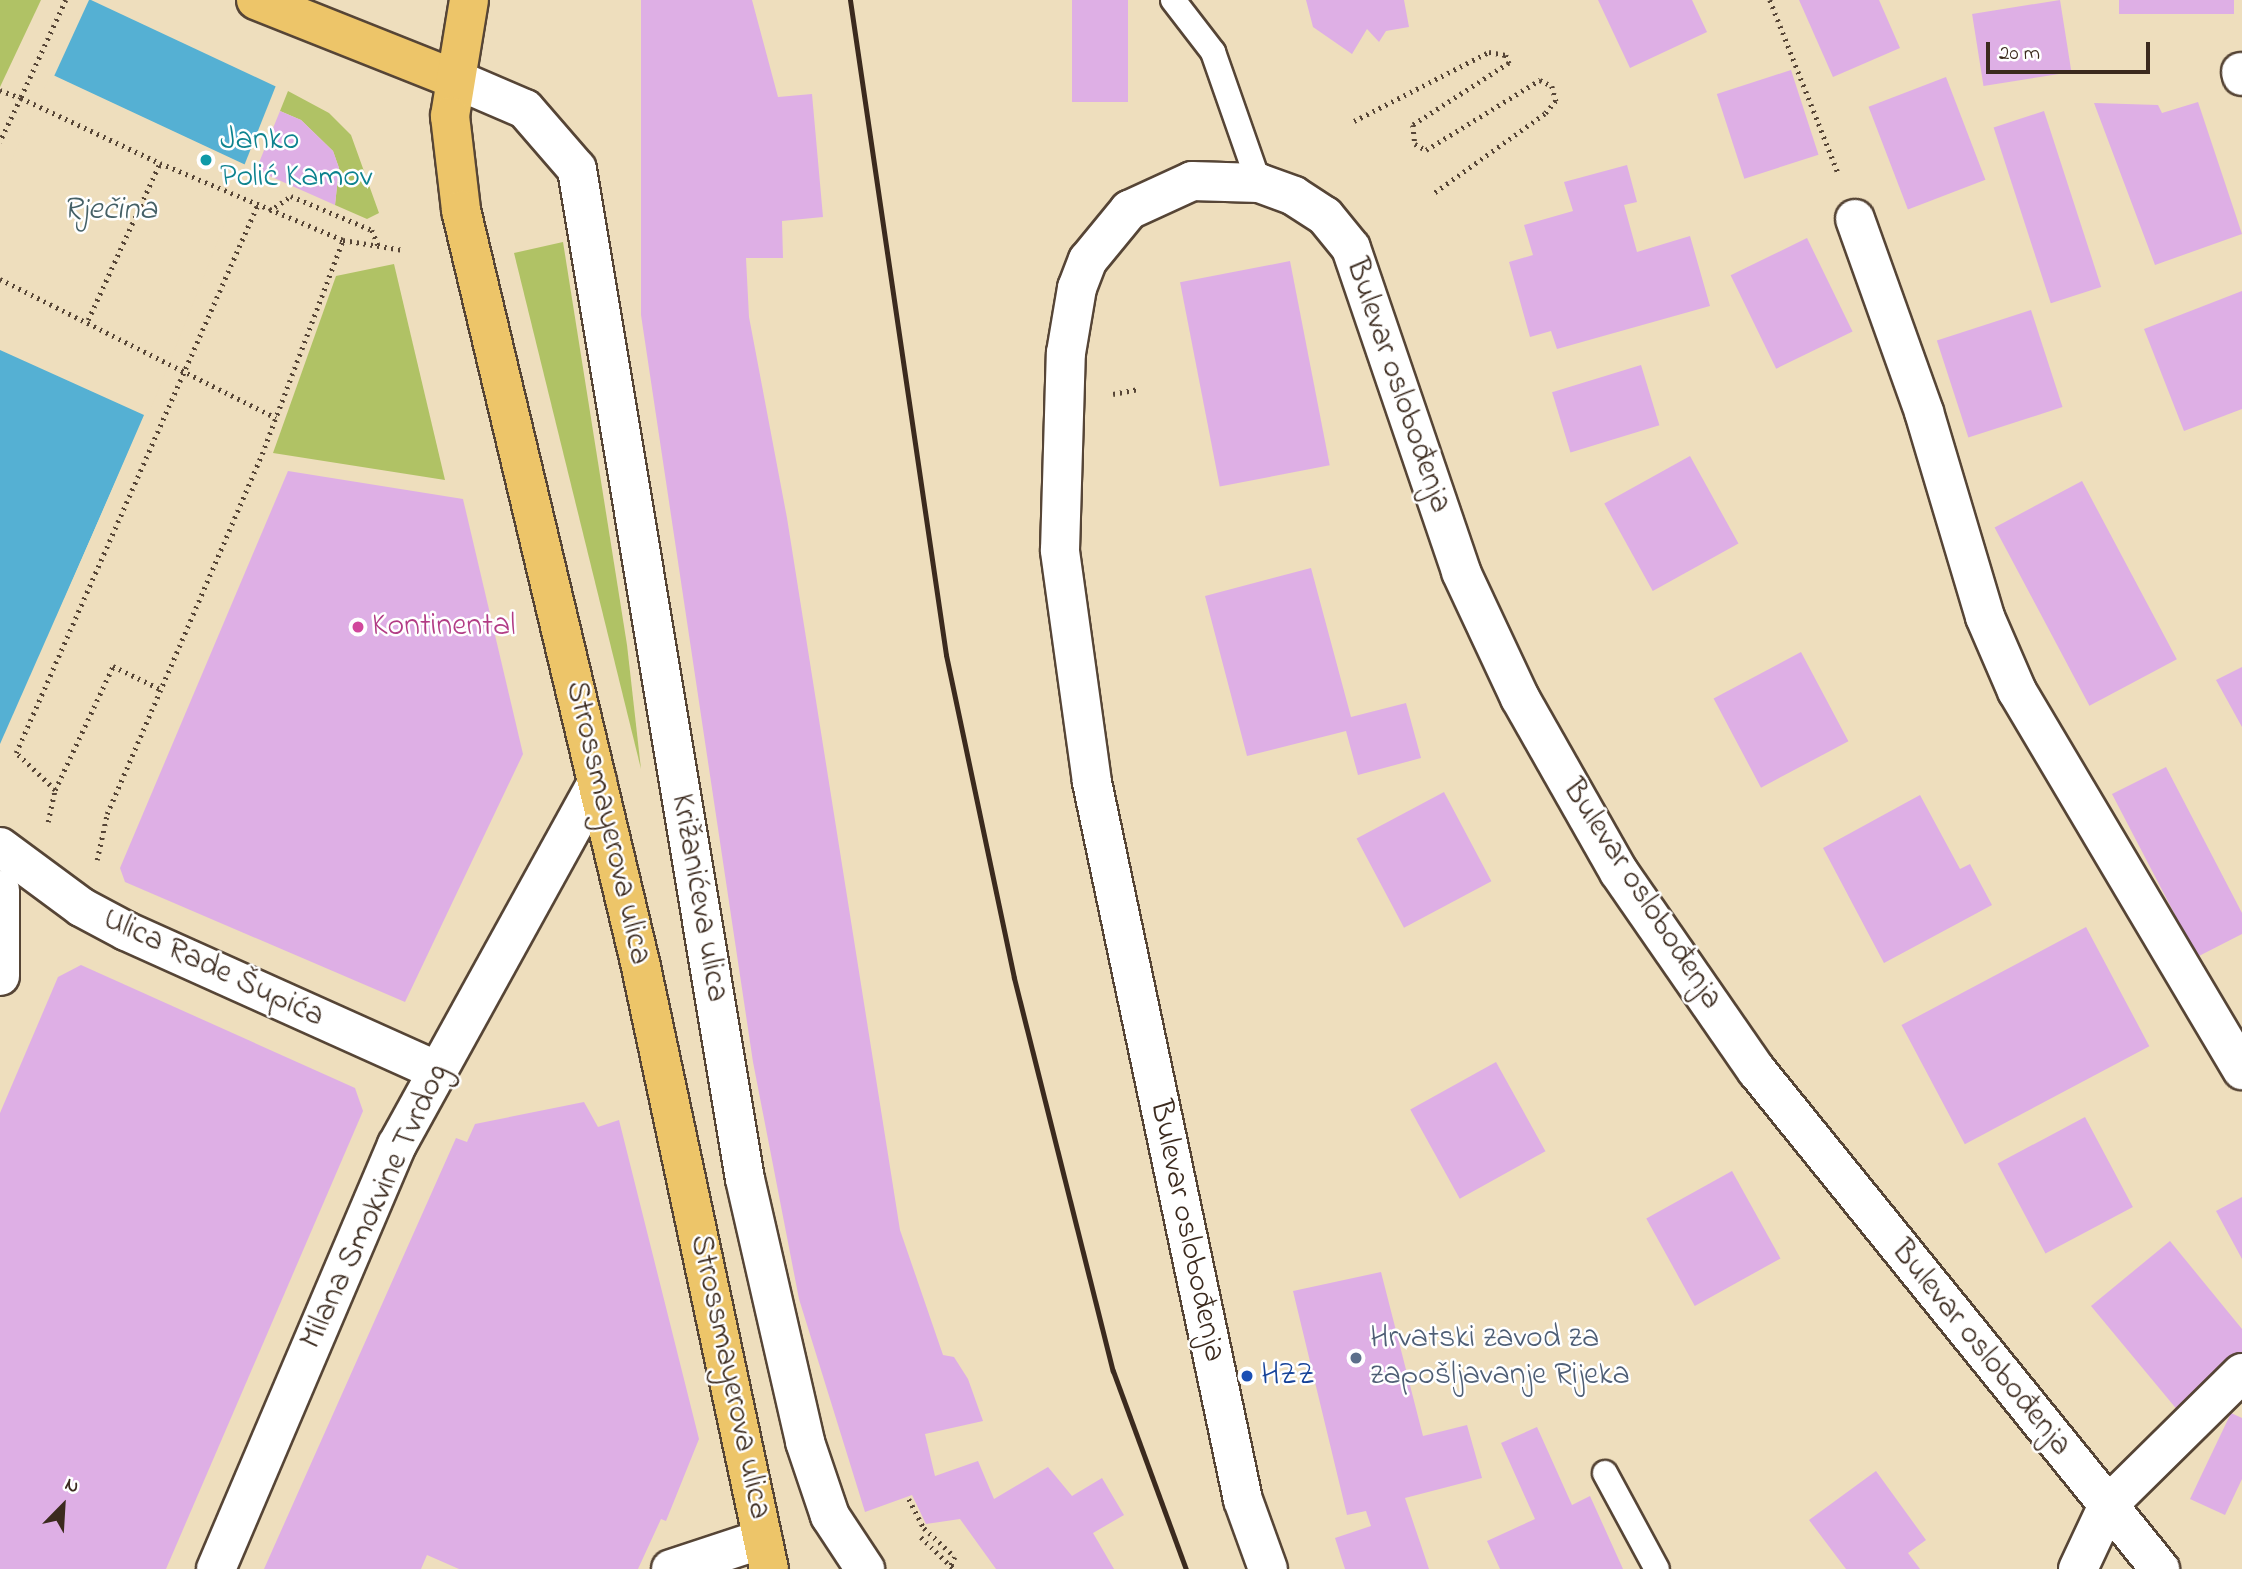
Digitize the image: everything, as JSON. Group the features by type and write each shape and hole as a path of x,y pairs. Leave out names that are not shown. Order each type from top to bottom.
{"main road":[{"path":"256,0 314,26 455,79"},
{"name":"Strossmayerova ulica","path":"469,0 455,79 451,153 461,210 597,782 766,1554"}],"street":[{"name":"Križanićeva ulica","path":"455,79 508,98 539,122 577,169 589,220 653,643 745,1178 805,1442 830,1516 844,1569"},
{"name":"Bulevar oslobođenja","path":"1268,1569 1243,1500 1092,782 1060,550 1066,353 1088,260 1129,210 1154,194 1192,181 1259,183 1325,216 1351,248 1461,572 1520,698 1619,872 1756,1071 2160,1569"},
{"path":"1855,219 1924,412 1985,617 2017,691 2242,1070"},
{"name":"Milana Smokvine Tvrdog","path":"216,1569 394,1151 597,782"},
{"name":"Ulica Rade Šupića","path":"0,847 80,907 126,931 437,1071"},
{"path":"0,890 0,976"},
{"path":"2078,1569 2108,1505 2242,1373"},
{"path":"830,1516 865,1569"},
{"path":"671,1569 766,1554"}],"lane":[{"path":"1172,0 1213,52 1259,183"},
{"path":"1605,1473 1657,1569"}],"path":[{"path":"0,142 66,0"},
{"path":"1770,0 1855,219"},
{"path":"1354,121 1489,52 1506,55 1508,63 1413,125 1415,144 1426,150 1540,80 1552,86 1556,101 1545,114 1432,195"},
{"path":"0,90 266,210 343,240 403,250"},
{"path":"88,320 160,163"},
{"path":"266,210 291,196 372,230 380,248"},
{"path":"55,790 16,752 257,206"},
{"path":"97,866 107,814 275,418 343,240"},
{"path":"0,279 184,367 193,378 275,418"},
{"path":"1112,394 1139,389"},
{"path":"57,828 47,820 55,790 113,666 160,689"},
{"path":"87,850 97,855"},
{"path":"909,1499 924,1528 955,1557 952,1567 921,1537"}],"green space":[{"path":"0,0 41,0 0,87"},
{"path":"288,91 329,113 351,135 379,213 367,219 335,205 339,168 333,151 301,120 280,111"},
{"path":"563,242 627,645 641,769 514,253"},
{"path":"394,264 445,480 273,453 336,276"}],"water":[{"name":"Rječina","path":"89,0 310,0 145,415 0,744 0,194"}],"pier":[{"path":"85,0 53,75 248,166 148,416 0,748 144,415 0,350 0,185"},
{"path":"91,0 314,0 279,88"}],"building":[{"path":"641,0 752,0 778,97 812,94 823,217 782,221 783,258 746,258 749,317 787,518 900,1230 943,1355 954,1357 968,1379 983,1421 925,1434 935,1476 978,1461 994,1499 1048,1467 1072,1496 1102,1478 1124,1515 1093,1533 1114,1569 996,1569 960,1519 926,1524 912,1495 865,1512 799,1299 753,1062 641,315"},
{"path":"1072,0 1128,0 1128,102 1072,102"},
{"path":"1306,0 1404,0 1409,27 1386,31 1379,42 1367,29 1352,54 1313,27"},
{"path":"1598,0 1692,0 1707,32 1630,68"},
{"path":"1799,0 1879,0 1900,48 1833,77"},
{"path":"2060,0 2071,72 1984,86 1972,14"},
{"path":"2119,0 2234,0 2234,14 2119,14"},
{"path":"1791,70 1819,155 1744,179 1717,94"},
{"path":"1946,77 1985,180 1908,209 1869,107"},
{"path":"2198,102 2242,234 2155,265 2094,103 2158,105 2162,113"},
{"path":"280,111 301,120 333,151 339,168 335,205 256,170"},
{"path":"2044,111 2101,287 2051,303 1994,127"},
{"path":"1627,165 1637,202 1624,205 1637,252 1690,236 1710,306 1557,349 1551,331 1530,337 1509,262 1533,255 1524,225 1573,211 1564,182"},
{"path":"1807,238 1853,331 1776,369 1731,275"},
{"path":"1290,261 1330,465 1220,487 1180,282"},
{"path":"2242,291 2242,409 2184,431 2144,329"},
{"path":"2031,310 2063,407 1968,438 1937,341"},
{"path":"1641,365 1659,425 1570,452 1552,392"},
{"path":"1690,456 1738,543 1653,591 1604,504"},
{"name":"Kontinental","path":"288,471 463,499 523,754 405,1002 125,882 120,868"},
{"path":"2082,481 2177,659 2089,706 1995,527"},
{"path":"1311,568 1351,717 1406,703 1421,758 1358,775 1346,731 1247,756 1205,596"},
{"path":"1801,652 1848,741 1761,788 1714,698"},
{"path":"2242,667 2242,727 2216,680"},
{"path":"2166,767 2242,913 2242,934 2197,957 2112,794"},
{"path":"1444,792 1491,881 1404,928 1357,838"},
{"path":"1920,795 1960,869 1970,864 1992,905 1884,963 1823,848"},
{"path":"2086,927 2149,1046 1965,1144 1901,1025"},
{"path":"81,965 355,1088 363,1111 166,1569 0,1569 0,1113 58,977"},
{"path":"1496,1062 1545,1151 1460,1199 1410,1110"},
{"path":"584,1102 598,1127 619,1120 699,1439 666,1521 661,1519 638,1569 459,1569 427,1555 421,1569 264,1569 456,1138 467,1142 475,1124"},
{"path":"2085,1117 2133,1207 2045,1254 1998,1163"},
{"path":"1732,1171 1780,1258 1695,1306 1646,1219"},
{"path":"2242,1197 2242,1259 2216,1211"},
{"path":"2170,1241 2242,1329 2242,1360 2179,1412 2091,1306"},
{"name":"Hrvatski zavod za zapošljavanje Rijeka","path":"1381,1272 1423,1436 1467,1425 1482,1478 1405,1498 1429,1569 1345,1569 1335,1538 1371,1526 1366,1511 1347,1515 1293,1291"},
{"path":"2231,1413 2242,1418 2242,1479 2225,1515 2190,1499"},
{"path":"1537,1427 1572,1505 1590,1496 1623,1569 1500,1569 1487,1541 1535,1519 1501,1443"},
{"path":"1876,1471 1926,1540 1908,1553 1920,1569 1846,1569 1809,1520"}],"railway":[{"path":"850,0 946,655 1014,978 1113,1371 1186,1569"}],"place":[{"name":"Janko Polić Kamov","path":"206,160"},
{"name":"Kontinental","path":"358,627"},
{"name":"Hrvatski zavod za zapošljavanje Rijeka","path":"1356,1358"},
{"name":"HZZ","path":"1247,1376"}]}
